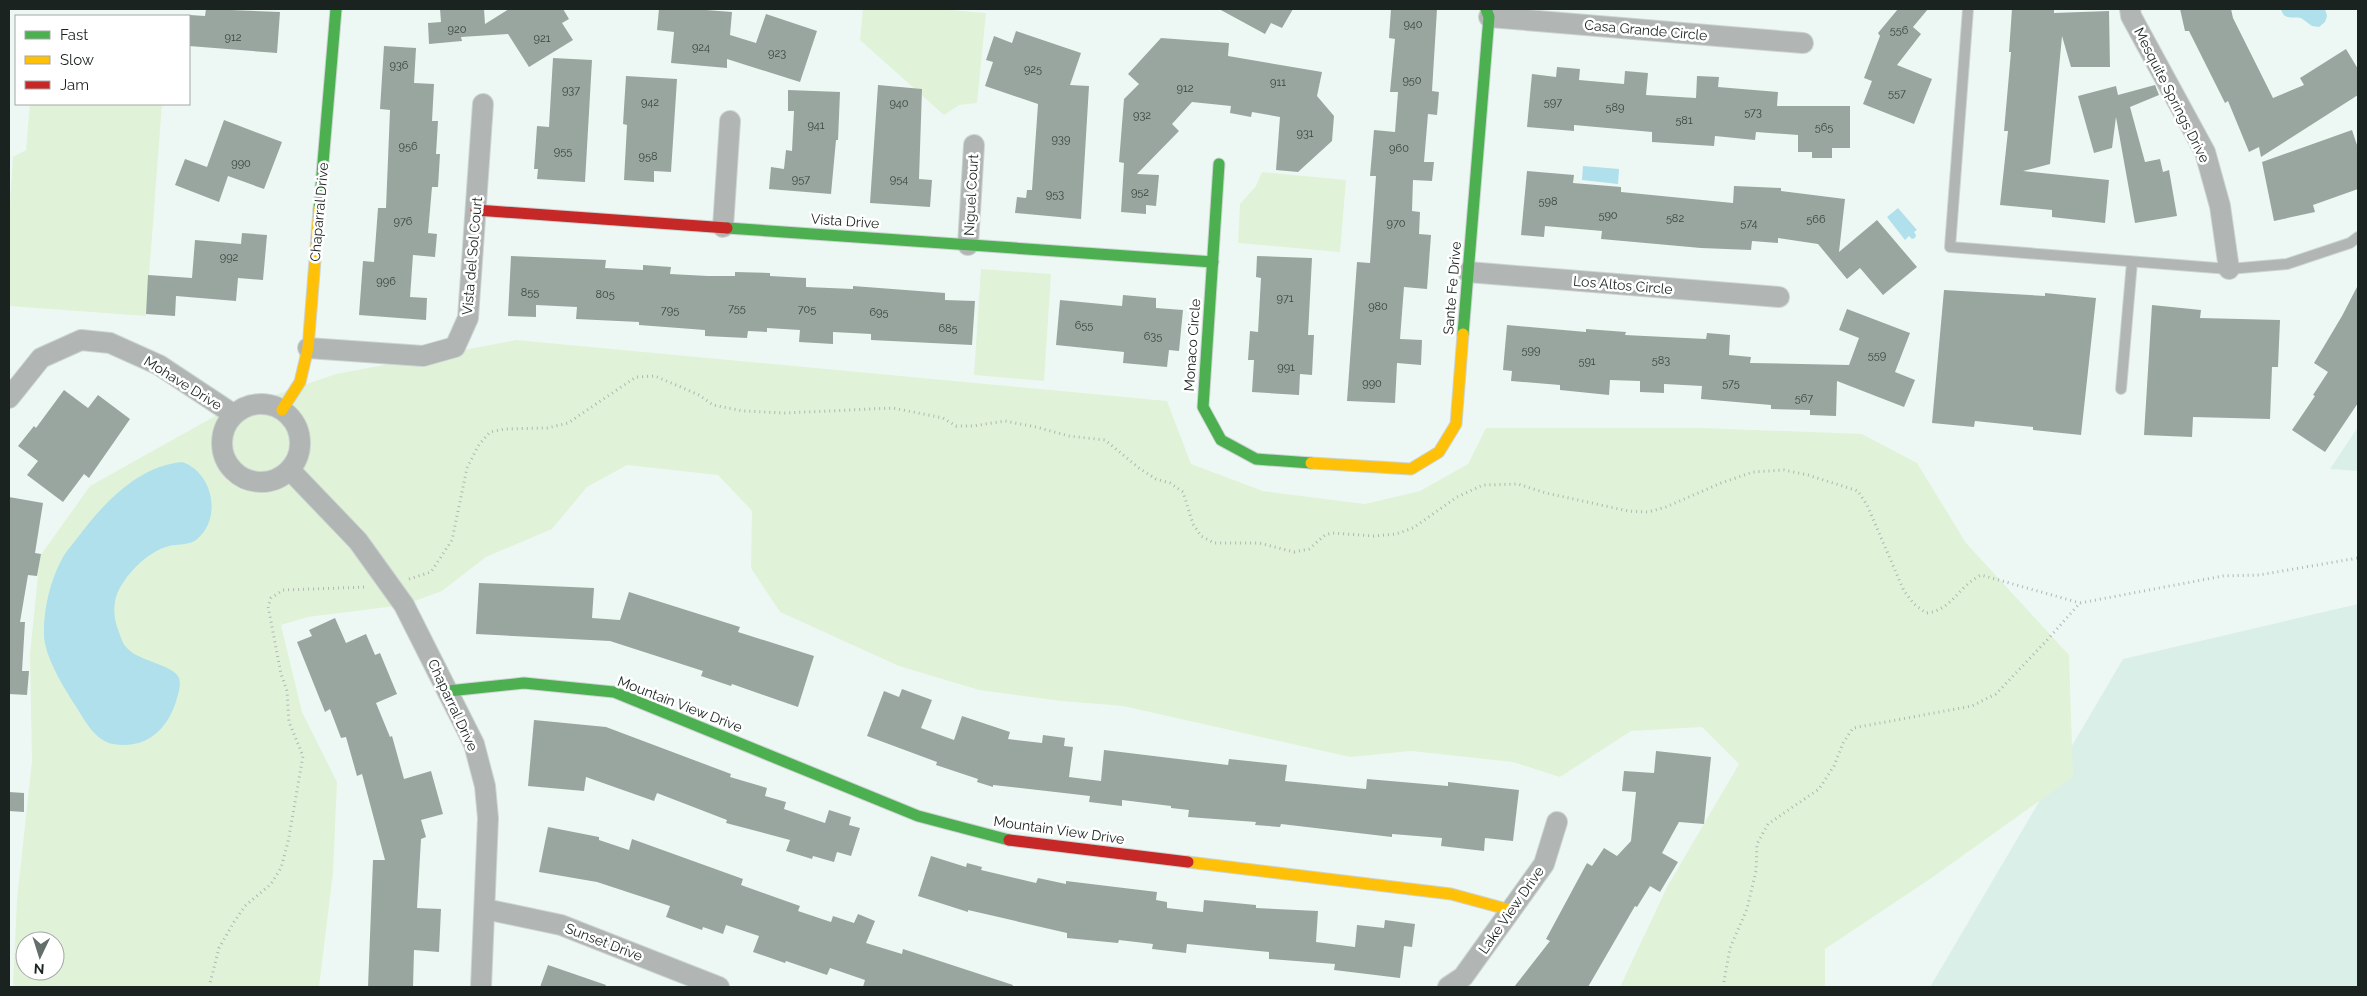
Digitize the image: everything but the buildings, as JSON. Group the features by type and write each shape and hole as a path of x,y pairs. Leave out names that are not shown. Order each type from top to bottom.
{"street":[{"name":"Chaparral Drive","path":"282,410 300,382 308,348 336,9"},
{"name":"Mesquite Springs Drive","path":"2130,9 2131,16 2154,61 2205,152 2220,206 2229,269"},
{"name":"Casa Grande Circle","path":"1487,13 1803,43"},
{"name":"Sante Fe Drive","path":"1330,464 1411,469 1439,452 1456,424 1487,13"},
{"name":"Vista del Sol Court","path":"308,348 422,356 454,348 468,318 483,104"},
{"path":"723,227 730,121"},
{"name":"Niguel Court","path":"968,244 974,145"},
{"name":"Monaco Circle","path":"1219,164 1203,407 1221,440 1256,459 1330,464"},
{"name":"Vista Drive","path":"476,210 1213,262"},
{"name":"Los Altos Circle","path":"1468,272 1779,297"},
{"name":"Mohave Drive","path":"9,398 42,358 81,340 110,343 159,365 233,414"},
{"path":"252,404 273,405 282,410 292,419 299,431 301,445 298,458 290,470 279,478 266,482 252,481 239,476 228,466 222,446 221,439 225,426 233,414 252,404"},
{"name":"Chaparral Drive","path":"290,470 358,541 404,605 474,744 485,786 488,818 481,987"},
{"name":"Mountain View Drive","path":"448,691 524,683 614,692 918,816 1004,840 1451,894 1510,910"},
{"name":"Lake View Drive","path":"1448,987 1463,977 1544,864 1557,822"},
{"name":"Sunset Drive","path":"484,909 561,926 719,987"}],"lane":[{"path":"1968,9 1950,247 2229,269 2287,264 2350,243 2358,237"},
{"path":"2122,389 2132,262"}],"path":[{"path":"209,987 219,948 234,922 245,906 271,884 281,868 288,842 303,756 288,722 288,691 281,674 268,606 271,598 282,590 390,586 431,572 446,551 456,527 467,468 478,446 490,432 504,429 547,428 568,423 636,377 655,376 700,395 713,405 743,411 784,413 893,408 943,418 956,426 973,426 1005,421 1036,426 1069,436 1105,440 1139,468 1156,479 1170,483 1183,492 1193,524 1201,536 1214,543 1259,543 1294,552 1309,549 1325,535 1332,533 1374,536 1396,534 1413,528 1457,497 1484,485 1518,484 1546,493 1628,511 1648,512 1666,507 1721,483 1753,472 1784,470 1808,475 1858,491 1867,505 1904,591 1914,604 1926,613 1936,612 1948,607 1969,581 1981,575 2080,603 2223,576 2259,575 2358,558"},
{"path":"1723,987 1730,948 1747,909 1756,871 1757,844 1768,824 1819,789 1834,766 1843,743 1853,728 1972,706 1996,694 2050,638 2080,603"}],"shaded area":[{"path":"2358,427 2358,471 2330,469"},
{"path":"2358,604 2358,987 1930,987 2123,659"}],"green space":[{"path":"863,9 938,9 986,13 977,103 959,105 944,115 860,40"},
{"path":"30,105 162,105 146,316 9,306 9,219 13,157 26,150"},
{"path":"1262,172 1346,180 1340,252 1238,243 1240,204 1256,186"},
{"path":"981,269 1051,274 1044,381 974,375"},
{"path":"516,340 1167,401 1191,464 1263,491 1365,504 1420,491 1468,464 1486,428 1702,428 1862,434 1917,463 1966,543 2069,655 2073,777 1930,879 1825,949 1825,987 1620,987 1667,887 1739,764 1702,727 1631,731 1560,777 1513,762 1411,751 1350,757 1123,706 1061,701 979,690 899,666 780,612 751,568 752,511 718,475 627,465 587,487 552,529 486,557 442,591 404,605 308,617 281,625 302,712 337,782 333,873 319,987 13,987 15,943 15,981 65,981 65,931 16,931 17,899 32,761 30,654 40,556 90,486 217,415 336,374"}],"water":[{"path":"2281,9 2325,9 2327,16 2325,22 2319,27 2312,26 2301,18 2286,17"},
{"path":"1583,166 1619,169 1618,184 1582,180"},
{"path":"1898,208 1917,230 1914,232 1915,238 1912,239 1909,236 1905,240 1887,217"},
{"path":"182,462 193,467 201,475 207,486 211,497 212,509 210,520 204,531 193,542 161,549 137,566 119,589 114,610 116,623 125,646 140,657 164,666 176,674 180,680 180,685 168,719 155,734 136,744 113,744 101,739 91,729 51,663 44,636 48,596 65,553 111,499 123,488 151,471 166,465"}],"traffic: fast":[{"path":"319,210 336,9"},
{"path":"1463,334 1489,17 1486,9"},
{"path":"1219,164 1203,407 1221,440 1256,459 1311,463"},
{"path":"727,228 1213,262"},
{"path":"448,691 524,683 614,692 918,816 1009,840"}],"traffic: slow":[{"path":"282,410 300,382 308,348 319,210"},
{"path":"1311,463 1411,469 1439,452 1456,424 1463,334"},
{"path":"1188,862 1451,894 1510,910"}],"traffic: jam":[{"path":"476,210 727,228"},
{"path":"1009,840 1188,862"}]}
